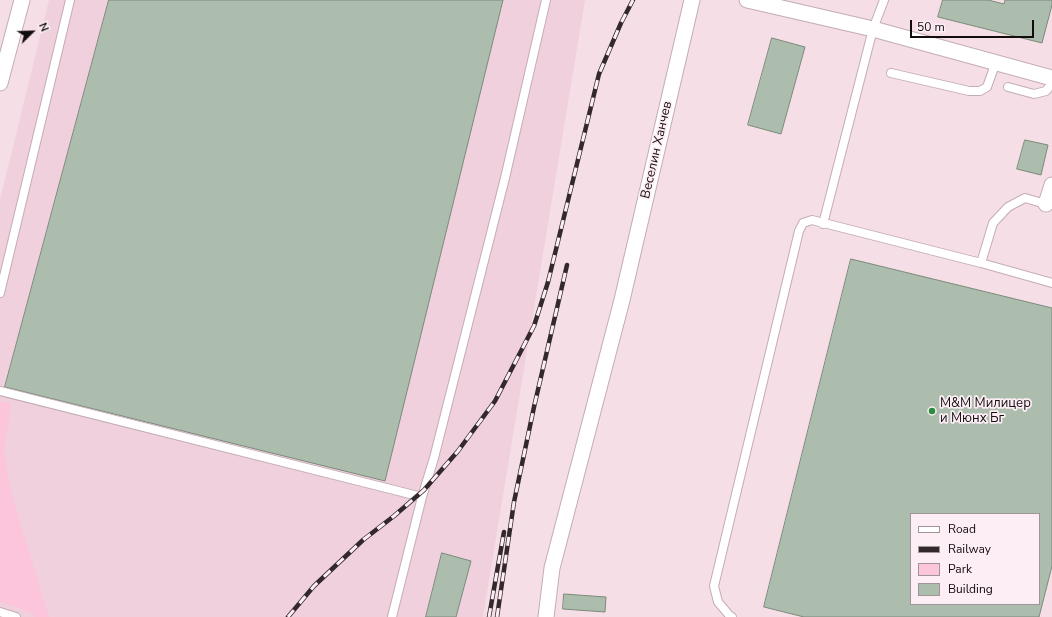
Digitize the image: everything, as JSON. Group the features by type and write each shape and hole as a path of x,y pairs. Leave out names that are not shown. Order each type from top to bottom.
{"street":[{"path":"0,83 22,0"},
{"name":"Веселин Ханчев","path":"546,617 552,568 622,300 692,0"},
{"path":"747,0 873,30 1052,78"},
{"path":"1050,207 1052,185"}],"lane":[{"path":"0,293 70,0"},
{"path":"392,617 505,178 546,0"},
{"path":"823,224 873,30 884,0"},
{"path":"891,72 969,91 980,91 987,87 996,62"},
{"path":"1008,87 1034,94 1046,92 1052,83"},
{"path":"981,263 993,223 1008,207 1025,198 1050,207"},
{"path":"732,617 718,602 714,586 799,231 803,223 812,220 981,263 1052,283"},
{"path":"0,391 422,497"},
{"path":"0,612 16,617"}],"shaded area":[{"path":"49,0 585,0 483,617 0,617 0,200"}],"green space":[{"path":"0,401 11,404 4,452 12,496 49,617 34,617 33,614 0,602"}],"building":[{"path":"109,0 503,0 385,481 5,387"},
{"path":"943,0 988,0 1004,4 1005,0 1052,0 1052,5 1042,43 938,17"},
{"path":"772,38 805,47 781,134 748,125"},
{"path":"1025,140 1048,145 1041,175 1017,169"},
{"name":"М&M Mилицер и Мюнх Бг","path":"851,259 1052,308 1052,566 1039,617 804,617 764,607"},
{"path":"442,553 471,561 456,617 426,617"},
{"path":"564,594 606,597 605,612 563,609"}],"railway":[{"path":"288,617 314,586 363,540 424,490 458,451 495,401 534,326 548,282 599,74 621,23 633,0"},
{"path":"497,617 514,502 534,407 567,265"},
{"path":"489,617 504,532"}],"place":[{"name":"М&M Mилицер и Мюнх Бг","path":"932,411"}]}
